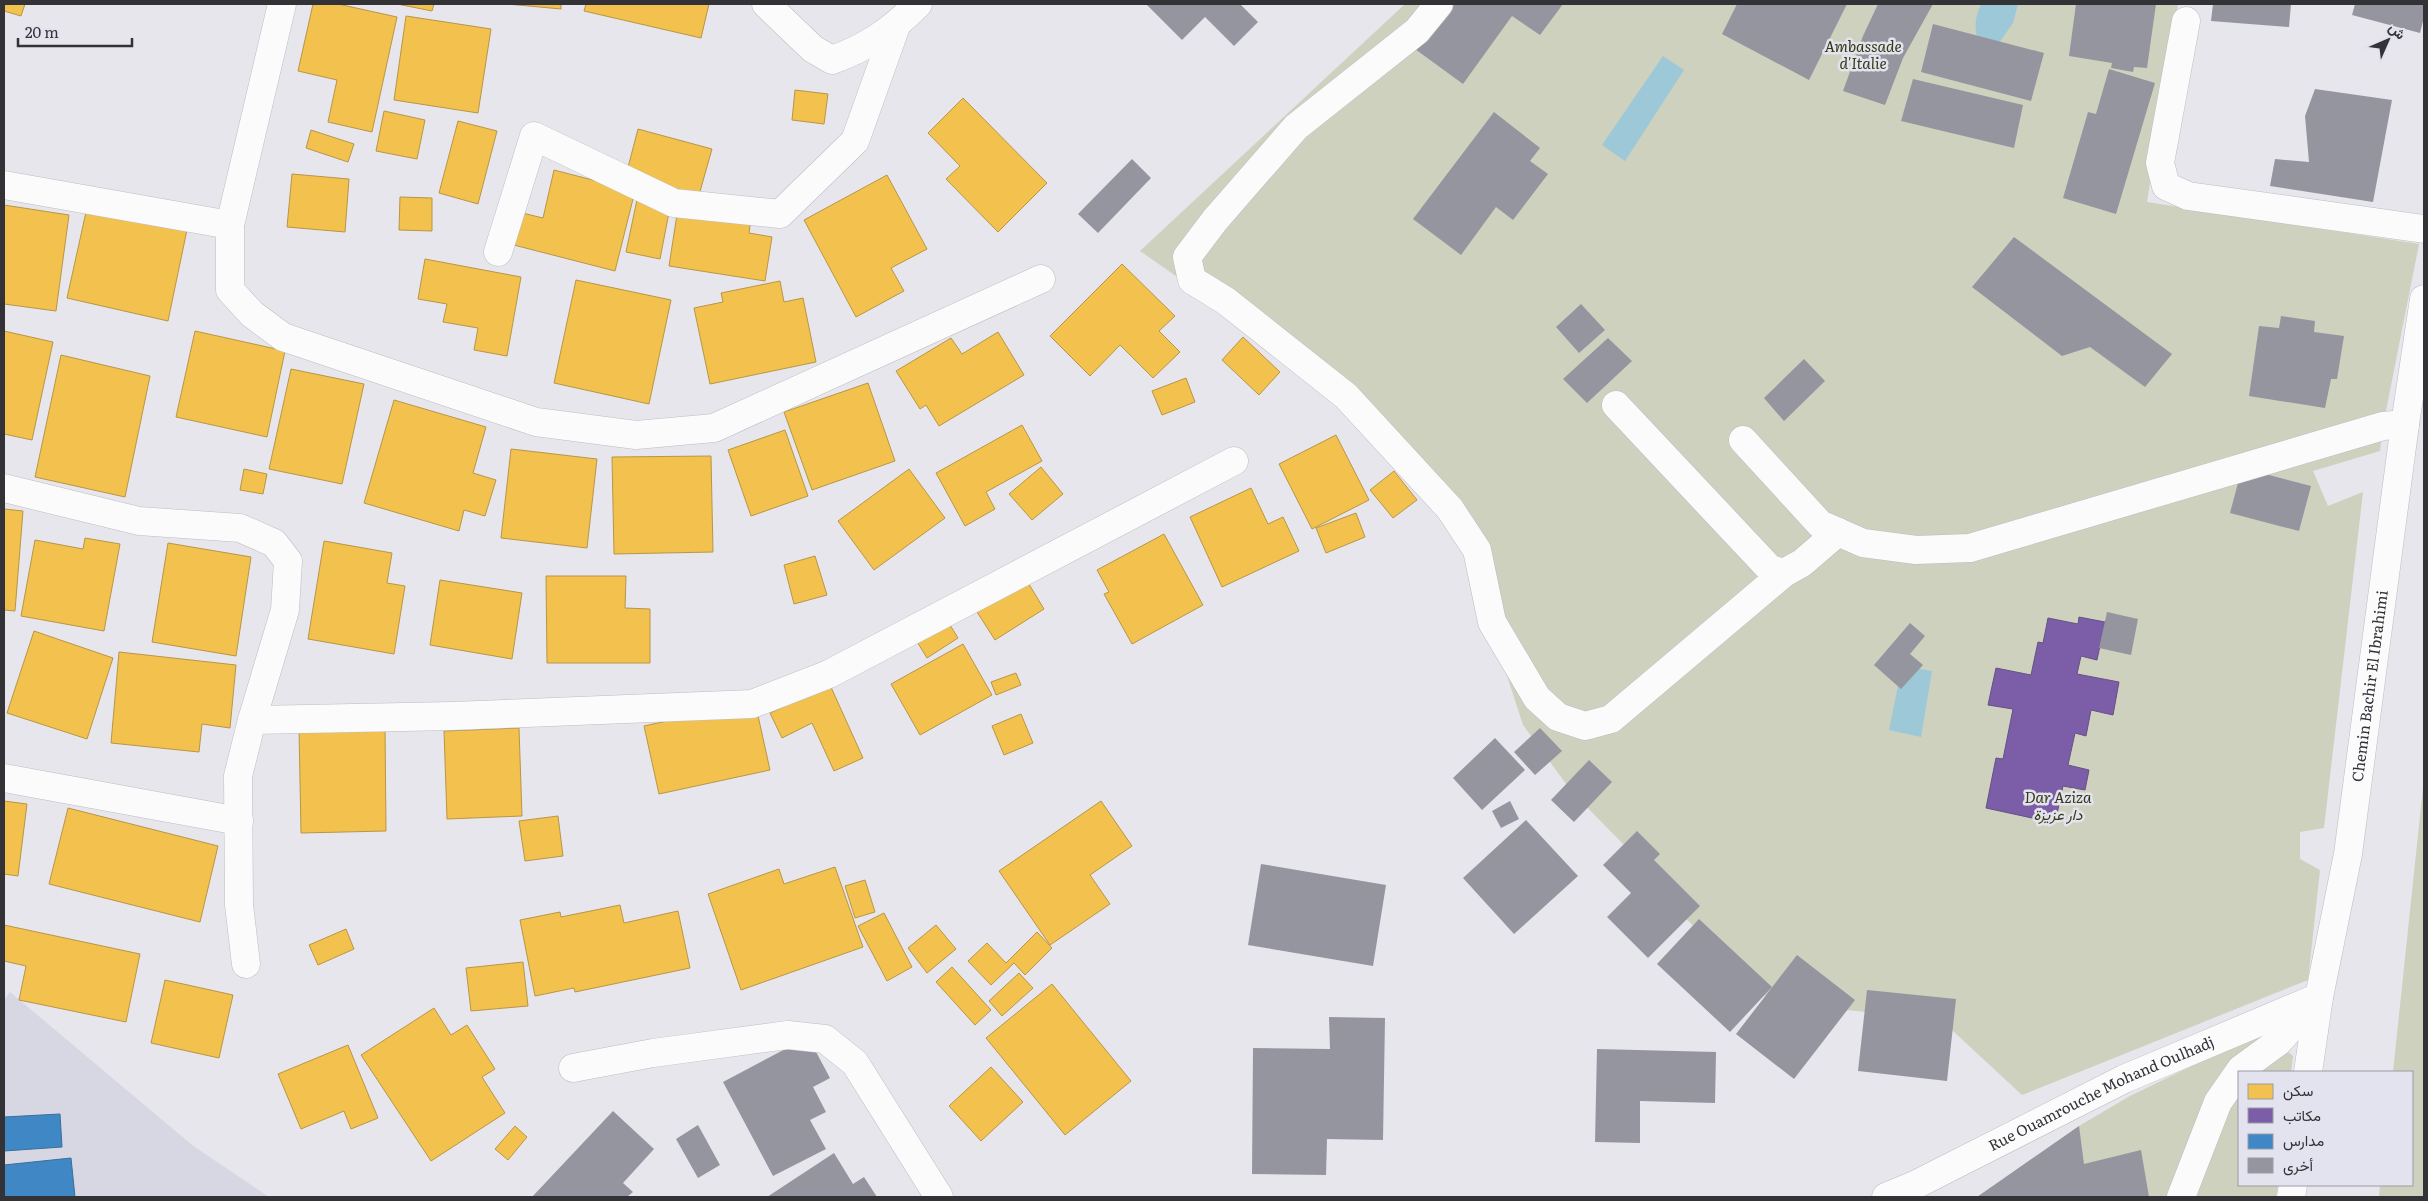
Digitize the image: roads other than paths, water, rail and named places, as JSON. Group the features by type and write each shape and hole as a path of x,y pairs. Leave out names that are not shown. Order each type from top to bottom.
{"street":[{"path":"282,4 230,225 230,290 252,314 283,337 536,422 636,435 714,428 1041,279"},
{"path":"766,4 813,48 832,60 856,51 896,26 918,4"},
{"path":"1439,4 1417,31 1296,127 1215,220 1186,257 1192,280 1226,301 1346,396 1450,509 1477,550 1492,622 1537,698 1558,717 1585,726 1611,719 1784,573 1802,563 1838,532"},
{"path":"2186,21 2160,163 2166,186 2188,196 2424,229"},
{"path":"498,252 534,136 674,204 780,214 855,141 896,26"},
{"path":"4,185 230,225"},
{"name":"Chemin Bachir El Ibrahimi","path":"2308,1071 2319,998 2348,854 2404,424 2424,299"},
{"path":"1616,405 1770,568 1784,573"},
{"path":"1743,440 1820,524 1863,543 1916,550 1970,548 2383,426 2404,424"},
{"path":"252,720 452,716 752,704 829,674 1234,461"},
{"path":"4,488 139,521 240,528 274,543 288,561 286,601 238,776 239,905 246,964"},
{"path":"4,778 239,821"},
{"path":"2240,1071 2278,1042 2319,998"},
{"name":"Rue Ouamrouche Mohand Oulhadj","path":"1886,1197 1915,1185 2124,1078 2319,998"},
{"path":"573,1068 653,1053 788,1035 825,1039 855,1063 939,1197"},
{"path":"2181,1197 2218,1102 2238,1073"}],"water":[{"path":"1981,4 2018,4 2013,23 1999,43 1980,44 1976,34 1976,24"},
{"path":"1663,56 1684,70 1625,161 1602,145"},
{"path":"1902,666 1932,671 1921,737 1889,730"}],"park label":[{"name":"Ambassade d'Italie","path":"1863,56"},
{"name":"Dar Aziza دار عزيزة","path":"2058,806"}]}
